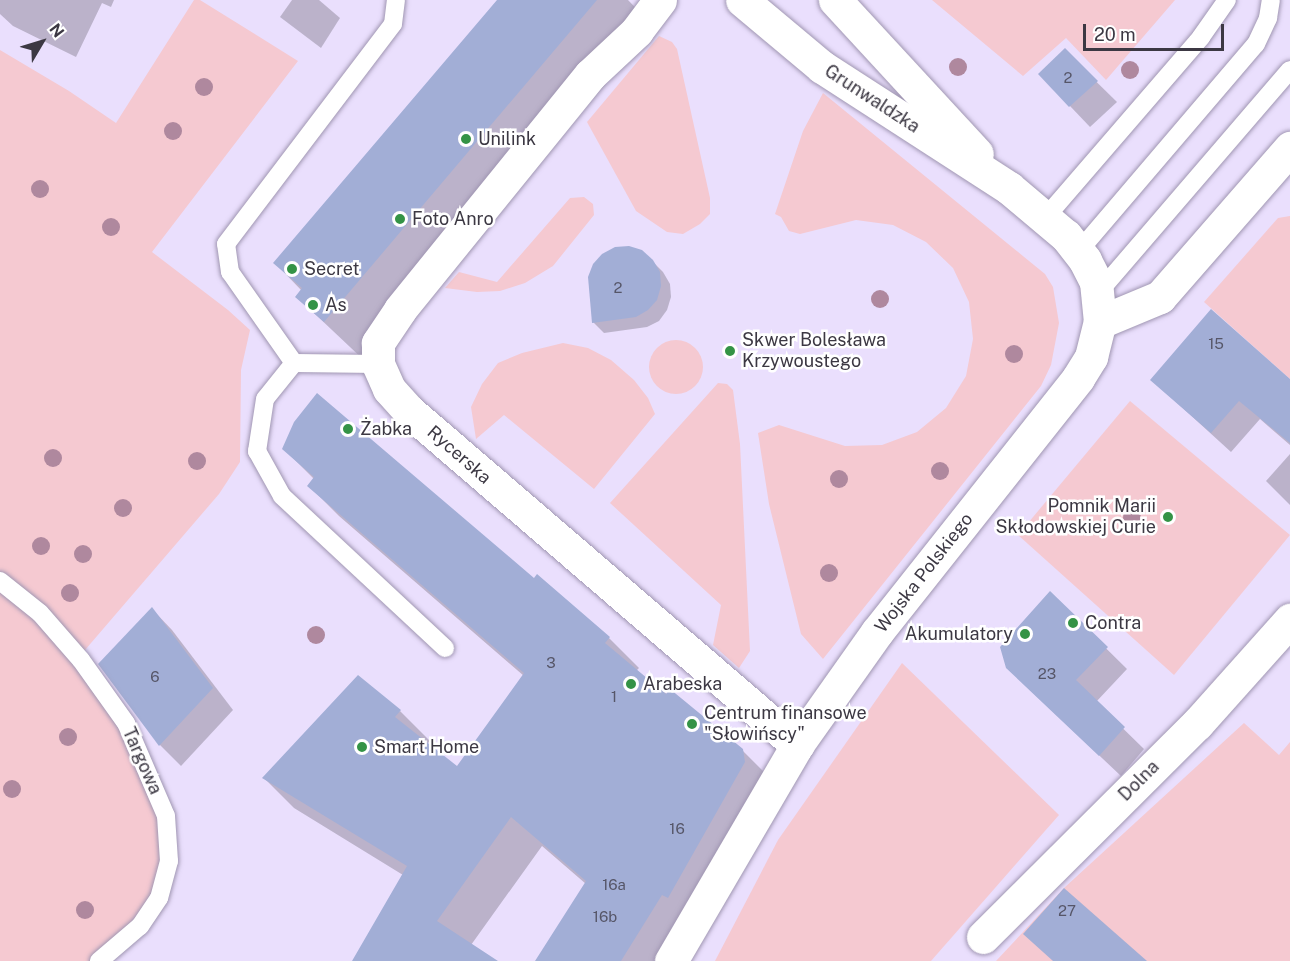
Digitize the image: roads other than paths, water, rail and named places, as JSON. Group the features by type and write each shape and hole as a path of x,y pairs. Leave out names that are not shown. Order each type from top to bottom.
{"street":[{"path":"378,364 378,343 400,310 590,75 637,31 660,0"},
{"name":"Grunwaldzka","path":"742,0 822,66 1009,188 1045,218 1079,251 1090,270 1099,308"},
{"name":"Grunwaldzka","path":"835,0 1009,188"},
{"path":"1099,308 1160,297 1286,162"},
{"name":"Wojska Polskiego","path":"671,961 797,745 877,632 1078,378 1091,357 1099,308"},
{"name":"Rycerska","path":"378,364 389,389 410,412 797,745"},
{"name":"Dolna","path":"983,938 1197,724 1290,620"}],"lane":[{"path":"294,363 230,272 226,244 393,24 396,0"},
{"path":"1045,218 1201,37 1227,0"},
{"path":"1079,251 1250,51 1262,33 1271,0"},
{"path":"1099,308 1290,70"},
{"path":"294,363 378,364"},
{"path":"294,363 265,399 257,451 282,496 445,648"},
{"name":"Targowa","path":"0,581 40,613 81,660 126,723 166,816 169,861 159,898 140,926 99,961"}],"place":[{"name":"Unilink","path":"466,139"},
{"name":"Foto Anro","path":"400,219"},
{"name":"Secret","path":"292,269"},
{"name":"As","path":"313,305"},
{"name":"Skwer Bolesława Krzywoustego","path":"730,351"},
{"name":"Żabka","path":"348,429"},
{"name":"Pomnik Marii Skłodowskiej Curie","path":"1168,517"},
{"name":"Contra","path":"1073,623"},
{"name":"Akumulatory","path":"1025,634"},
{"name":"Arabeska","path":"631,684"},
{"name":"Centrum finansowe \"Słowińscy\"","path":"692,724"},
{"name":"Smart Home","path":"362,747"}]}
